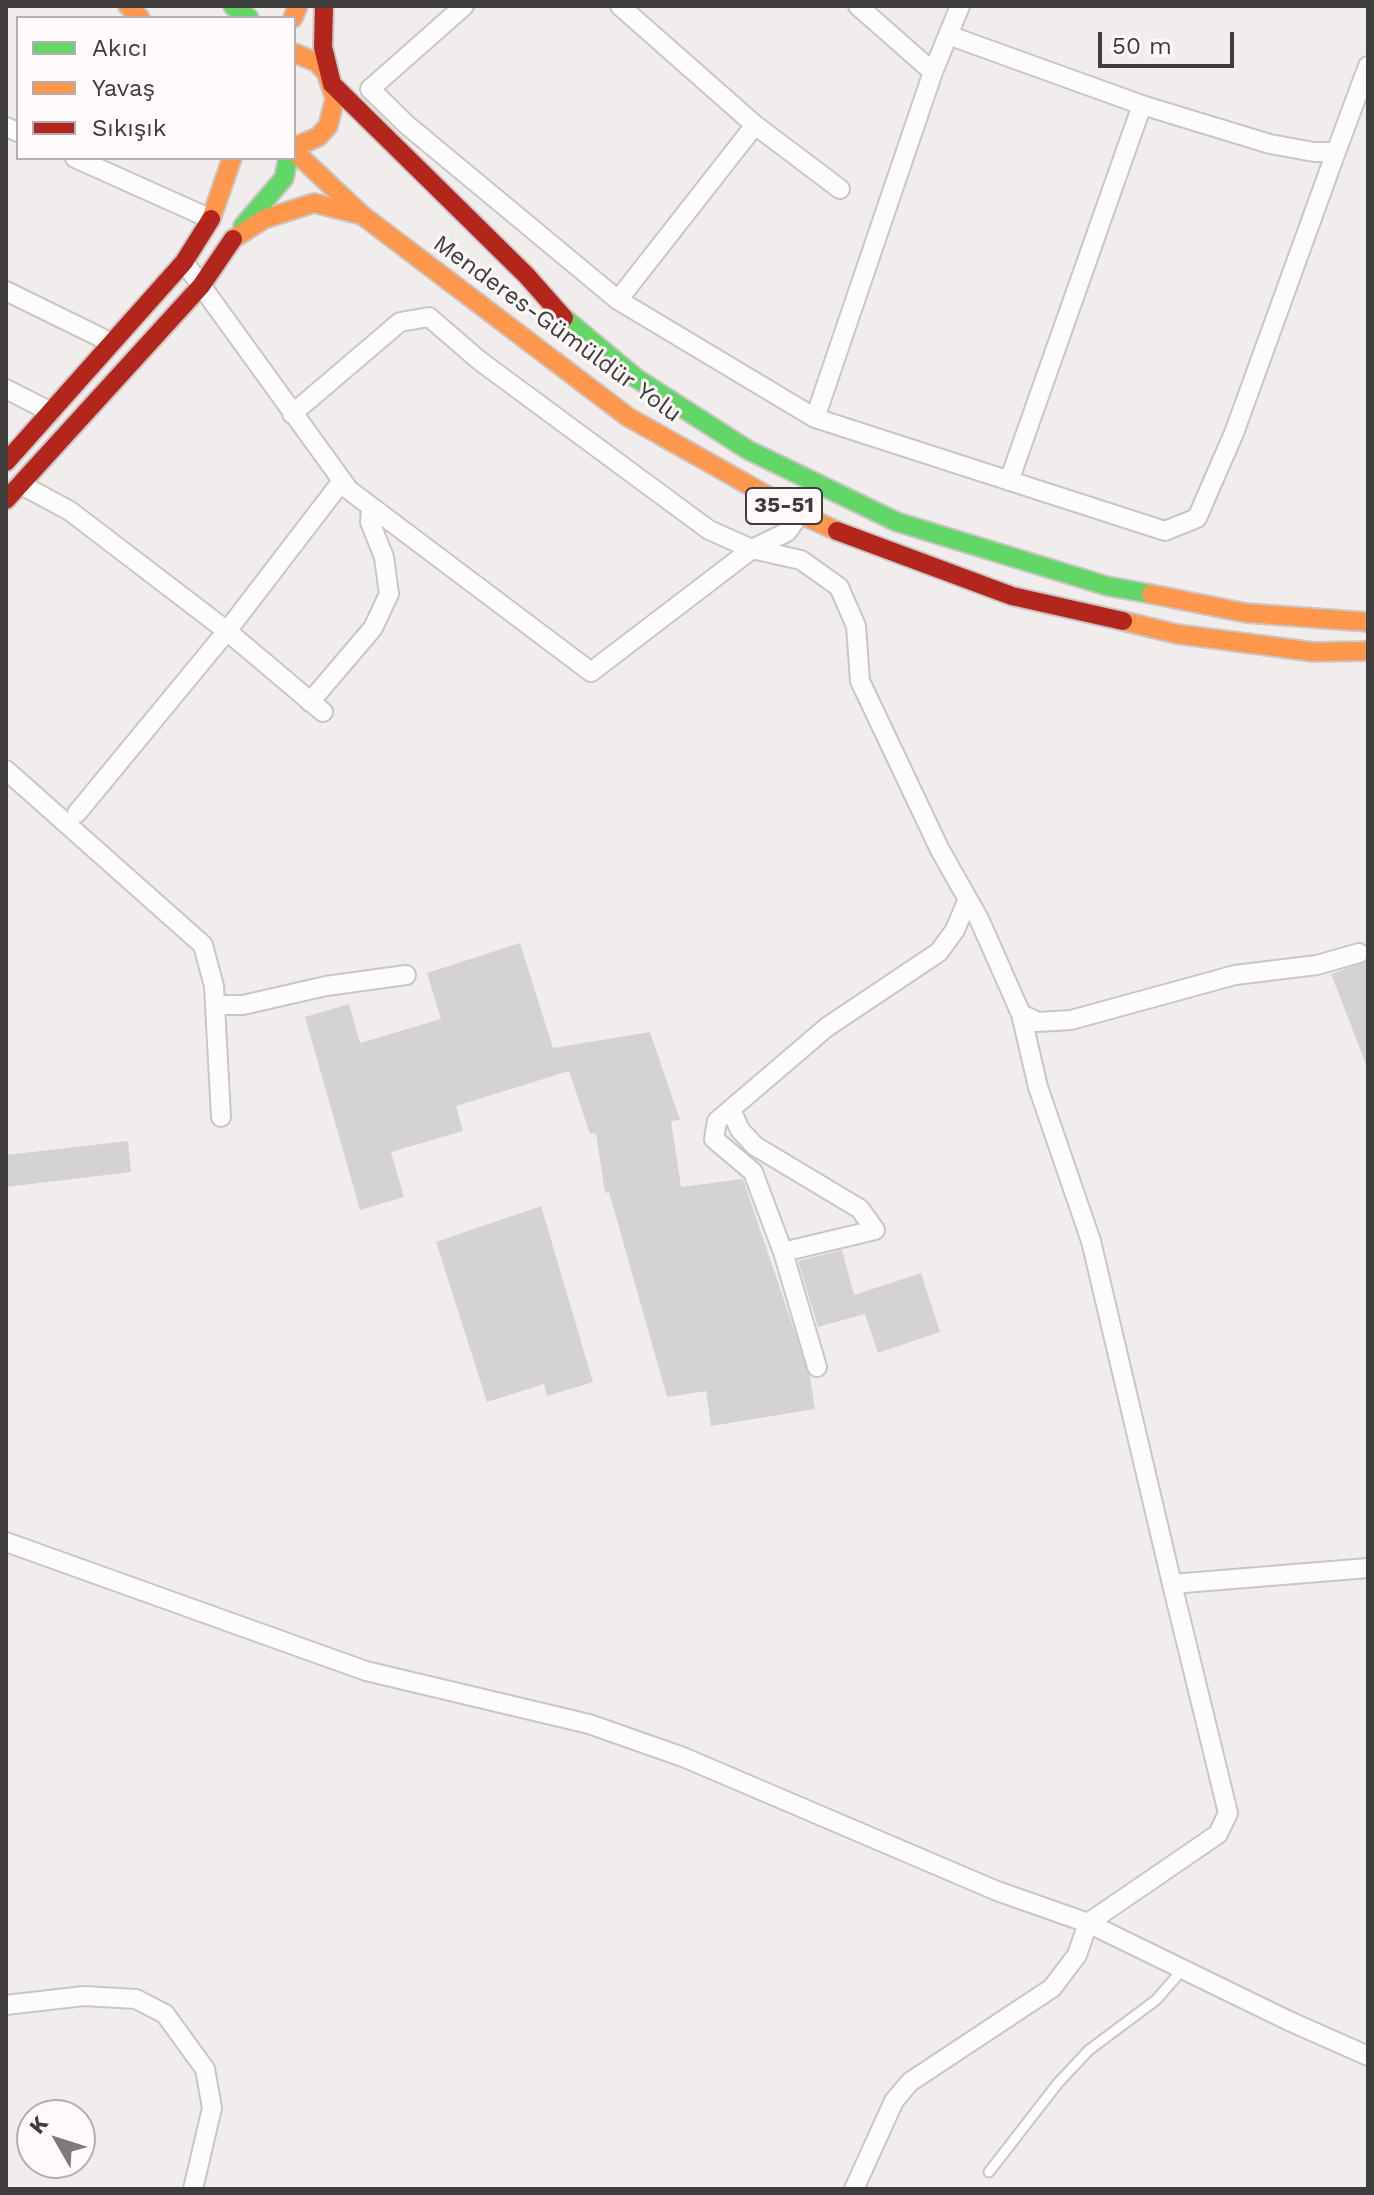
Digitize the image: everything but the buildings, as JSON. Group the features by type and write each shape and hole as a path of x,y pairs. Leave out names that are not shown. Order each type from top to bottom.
{"main road":[{"path":"296,148 318,137 334,113 332,84 323,47 324,6"},
{"name":"Menderes-Gümüldür Yolu","path":"296,54 316,62 332,84 504,254 576,331 636,378 748,450 897,522 1107,586 1246,613 1368,622"},
{"name":"Menderes-Gümüldür Yolu","path":"296,151 362,215 628,417 800,514 867,544 1012,596 1177,634 1314,652 1368,651"},
{"path":"6,462 184,262 211,219 231,160"},
{"path":"6,500 201,286 233,239 284,178 288,160"},
{"path":"233,239 264,219 314,203 362,215"}],"street":[{"path":"464,6 370,89 407,125 618,300 815,418 1165,531 1197,518 1234,433 1368,66"},
{"path":"620,6 755,125 840,189"},
{"path":"858,6 933,72"},
{"path":"815,418 918,124 933,72 960,6"},
{"path":"948,35 1142,105 1270,144 1336,152"},
{"path":"1009,481 1142,105"},
{"path":"618,300 755,125"},
{"path":"79,160 211,219"},
{"path":"184,262 342,481 371,507 591,672 752,549 787,532 800,514"},
{"path":"6,291 112,343"},
{"path":"292,414 400,322 429,317 480,361 641,483 709,530 752,549 801,560 839,587 856,626 860,681 1021,1014 1038,1087 1091,1241 1228,1813 1218,1834 1088,1923 1077,1955 1052,1988 910,2082 894,2101 854,2189"},
{"path":"6,389 51,412"},
{"path":"77,813 227,631 342,481"},
{"path":"20,484 70,511 227,631 316,707 373,628 389,594 384,557 370,522 371,507"},
{"path":"6,770 203,945 215,1005 221,1117"},
{"path":"817,1367 783,1252 753,1172 714,1139 717,1121 827,1027 939,952 955,930 968,899"},
{"path":"1021,1014 1038,1022 1071,1020 1235,975 1317,965 1359,953"},
{"path":"215,1005 243,1005 326,986 406,975"},
{"path":"731,1110 740,1130 755,1146 860,1209 875,1230 783,1252"},
{"path":"6,1542 366,1671 589,1724 670,1752 956,1874 1088,1923 1368,2056"},
{"path":"1172,1584 1368,1568"},
{"path":"6,2005 97,1997 136,1999 165,2014 205,2069 212,2108 193,2189"}],"lane":[{"path":"989,2172 1068,2072 1114,2028 1156,2000 1184,1968"}],"traffic: fast":[{"path":"233,6 246,16"},
{"path":"243,226 284,178 288,160"},
{"path":"564,318 636,378 748,450 897,522 1107,586 1151,594"}],"traffic: slow":[{"path":"128,6 138,16"},
{"path":"294,16 298,6"},
{"path":"296,54 316,62 326,72 335,98 328,126 318,137 296,146"},
{"path":"296,153 362,215 628,417 800,514 837,531"},
{"path":"211,219 231,160"},
{"path":"233,239 264,219 314,203 358,214"},
{"path":"1151,594 1246,613 1368,622"},
{"path":"1123,621 1177,634 1314,652 1368,651"}],"traffic: jam":[{"path":"324,6 323,47 332,84 527,276 564,318"},
{"path":"6,462 184,262 211,219"},
{"path":"6,500 201,286 233,239"},
{"path":"837,531 1012,596 1123,621"}]}
